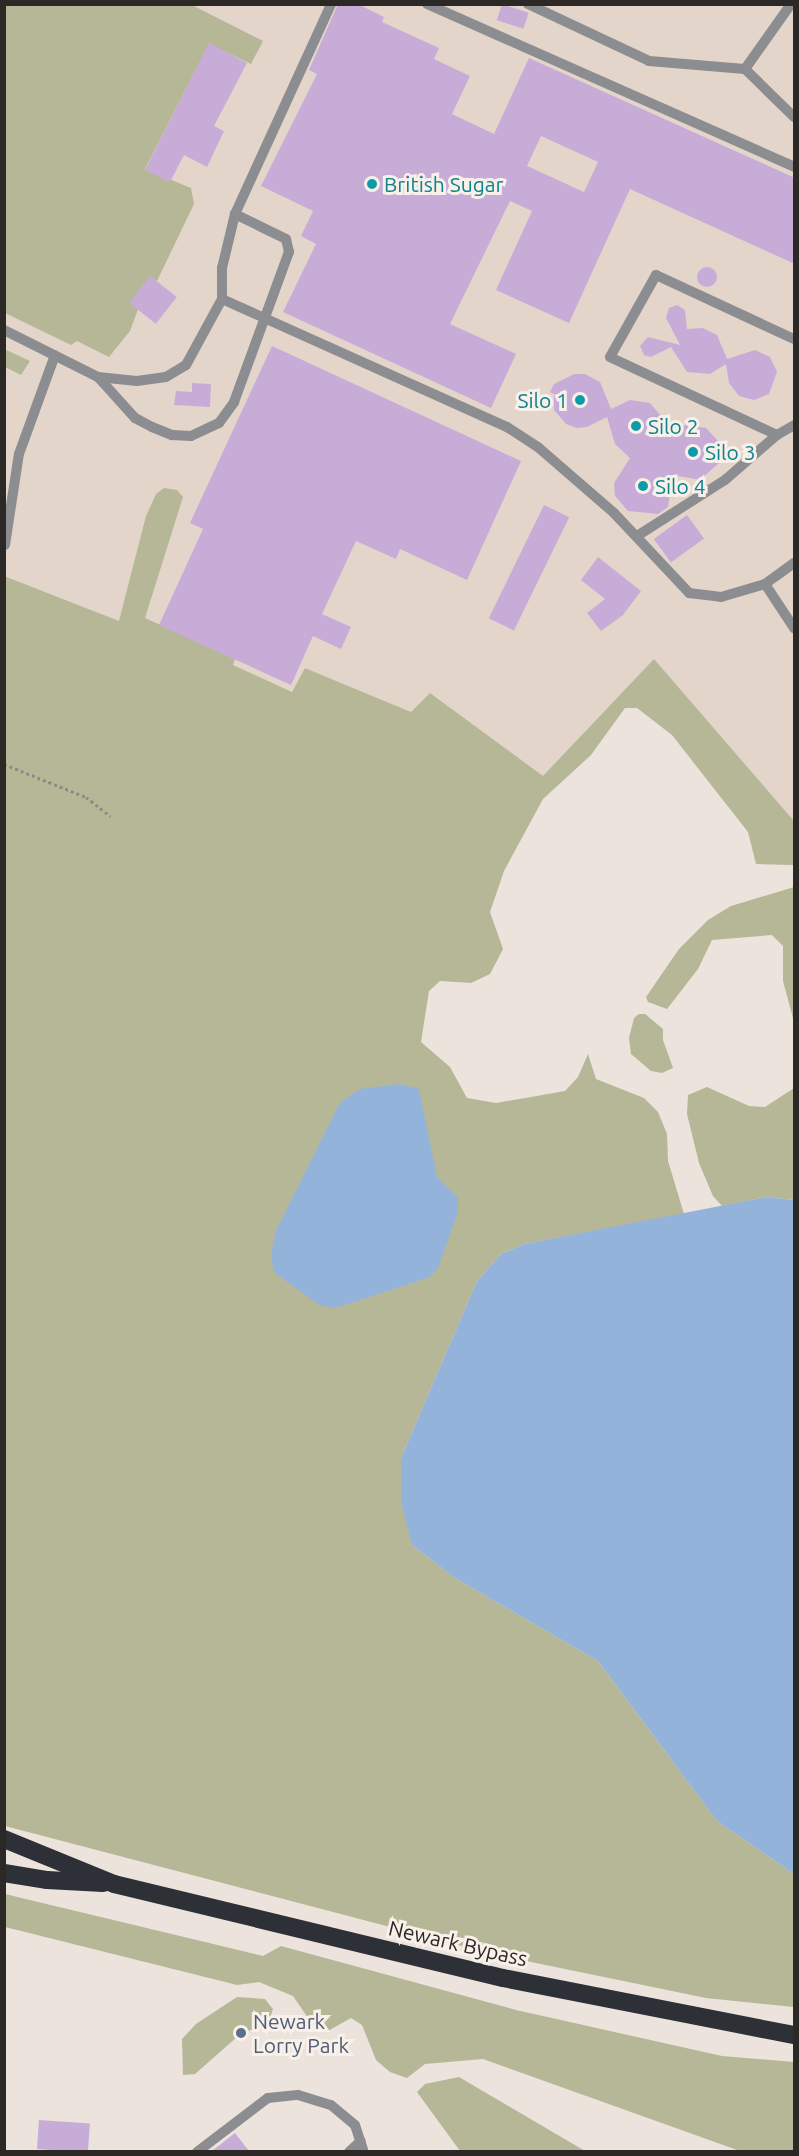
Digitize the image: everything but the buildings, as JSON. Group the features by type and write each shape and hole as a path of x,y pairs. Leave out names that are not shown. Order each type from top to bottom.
{"highway":[{"name":"Newark Bypass","path":"4,1839 114,1884 503,1978 795,2035"},
{"name":"Newark Bypass","path":"4,1873 47,1880 114,1884"}],"lane":[{"path":"98,377 146,380 166,377 186,365 222,299 222,268 235,214 331,4"},
{"path":"427,4 795,167"},
{"path":"528,4 649,61 745,69 795,117"},
{"path":"745,69 791,4"},
{"path":"4,330 98,377 135,418 152,428 172,435 191,436 207,431 219,423 234,402 263,317 290,252 286,239 235,214"},
{"path":"777,435 610,357 656,275 795,339"},
{"path":"222,299 507,427 539,448 637,536 689,593 721,597 765,584 795,563"},
{"path":"5,544 19,454 55,355"},
{"path":"637,536 725,480 777,435 795,424"},
{"path":"765,584 795,628"},
{"path":"197,2151 268,2098 298,2095 332,2105 355,2125 362,2146 350,2151"}],"path":[{"path":"4,764 86,797 110,816"}],"shaded area":[{"path":"4,5 794,5 794,821 654,660 543,777 430,693 411,712 305,668 292,692 233,665 5,605"}],"green space":[{"path":"4,5 192,5 263,41 251,64 209,44 145,169 191,188 194,204 157,281 150,277 130,331 109,357 77,341 71,345 5,313"},
{"path":"4,349 30,361 21,375 5,367"},
{"path":"164,488 177,490 183,497 145,618 235,659 233,665 292,692 305,668 411,712 430,693 543,776 654,659 794,821 794,865 756,864 748,832 672,735 637,708 625,708 591,755 543,799 504,871 490,912 503,949 490,974 471,983 440,981 429,991 421,1042 450,1067 467,1098 496,1103 565,1091 578,1077 588,1054 596,1079 644,1098 658,1112 667,1134 668,1161 684,1214 524,1244 501,1254 477,1281 401,1458 412,1545 455,1578 598,1661 717,1821 794,1874 794,2007 706,1998 497,1955 5,1826 4,576 119,621 146,516 156,494"},
{"path":"794,887 794,1022 783,981 783,946 772,935 712,940 698,969 667,1009 648,1002 646,997 679,949 708,920 731,906"},
{"path":"639,1014 645,1014 663,1029 663,1040 673,1068 662,1073 651,1071 631,1054 629,1038 634,1018"},
{"path":"707,1087 749,1106 765,1107 794,1088 794,1200 767,1197 722,1206 713,1196 699,1163 687,1114 688,1095"},
{"path":"5,1894 263,1956 281,1946 516,2010 722,2056 794,2062 794,2151 740,2151 483,2059 425,2064 407,2078 390,2072 376,2060 362,2025 351,2018 326,2032 315,2028 293,1996 259,1982 237,1985 5,1927"},
{"path":"237,1997 265,1999 273,2009 269,2021 237,2037 195,2074 183,2075 182,2039 196,2024"},
{"path":"459,2077 585,2151 460,2151 417,2092 425,2084"}],"water":[{"path":"400,1084 419,1089 437,1177 458,1198 458,1212 438,1268 430,1277 348,1304 333,1308 319,1305 274,1272 271,1257 275,1233 339,1104 359,1089"},
{"path":"767,1197 794,1200 794,1874 717,1821 598,1661 455,1578 412,1545 401,1502 401,1458 477,1281 501,1254 524,1244"}],"place":[{"name":"British Sugar","path":"372,184"},
{"name":"Silo 1","path":"580,400"},
{"name":"Silo 2","path":"636,426"},
{"name":"Silo 3","path":"693,452"},
{"name":"Silo 4","path":"643,486"},
{"name":"Newark Lorry Park","path":"241,2033"}]}
